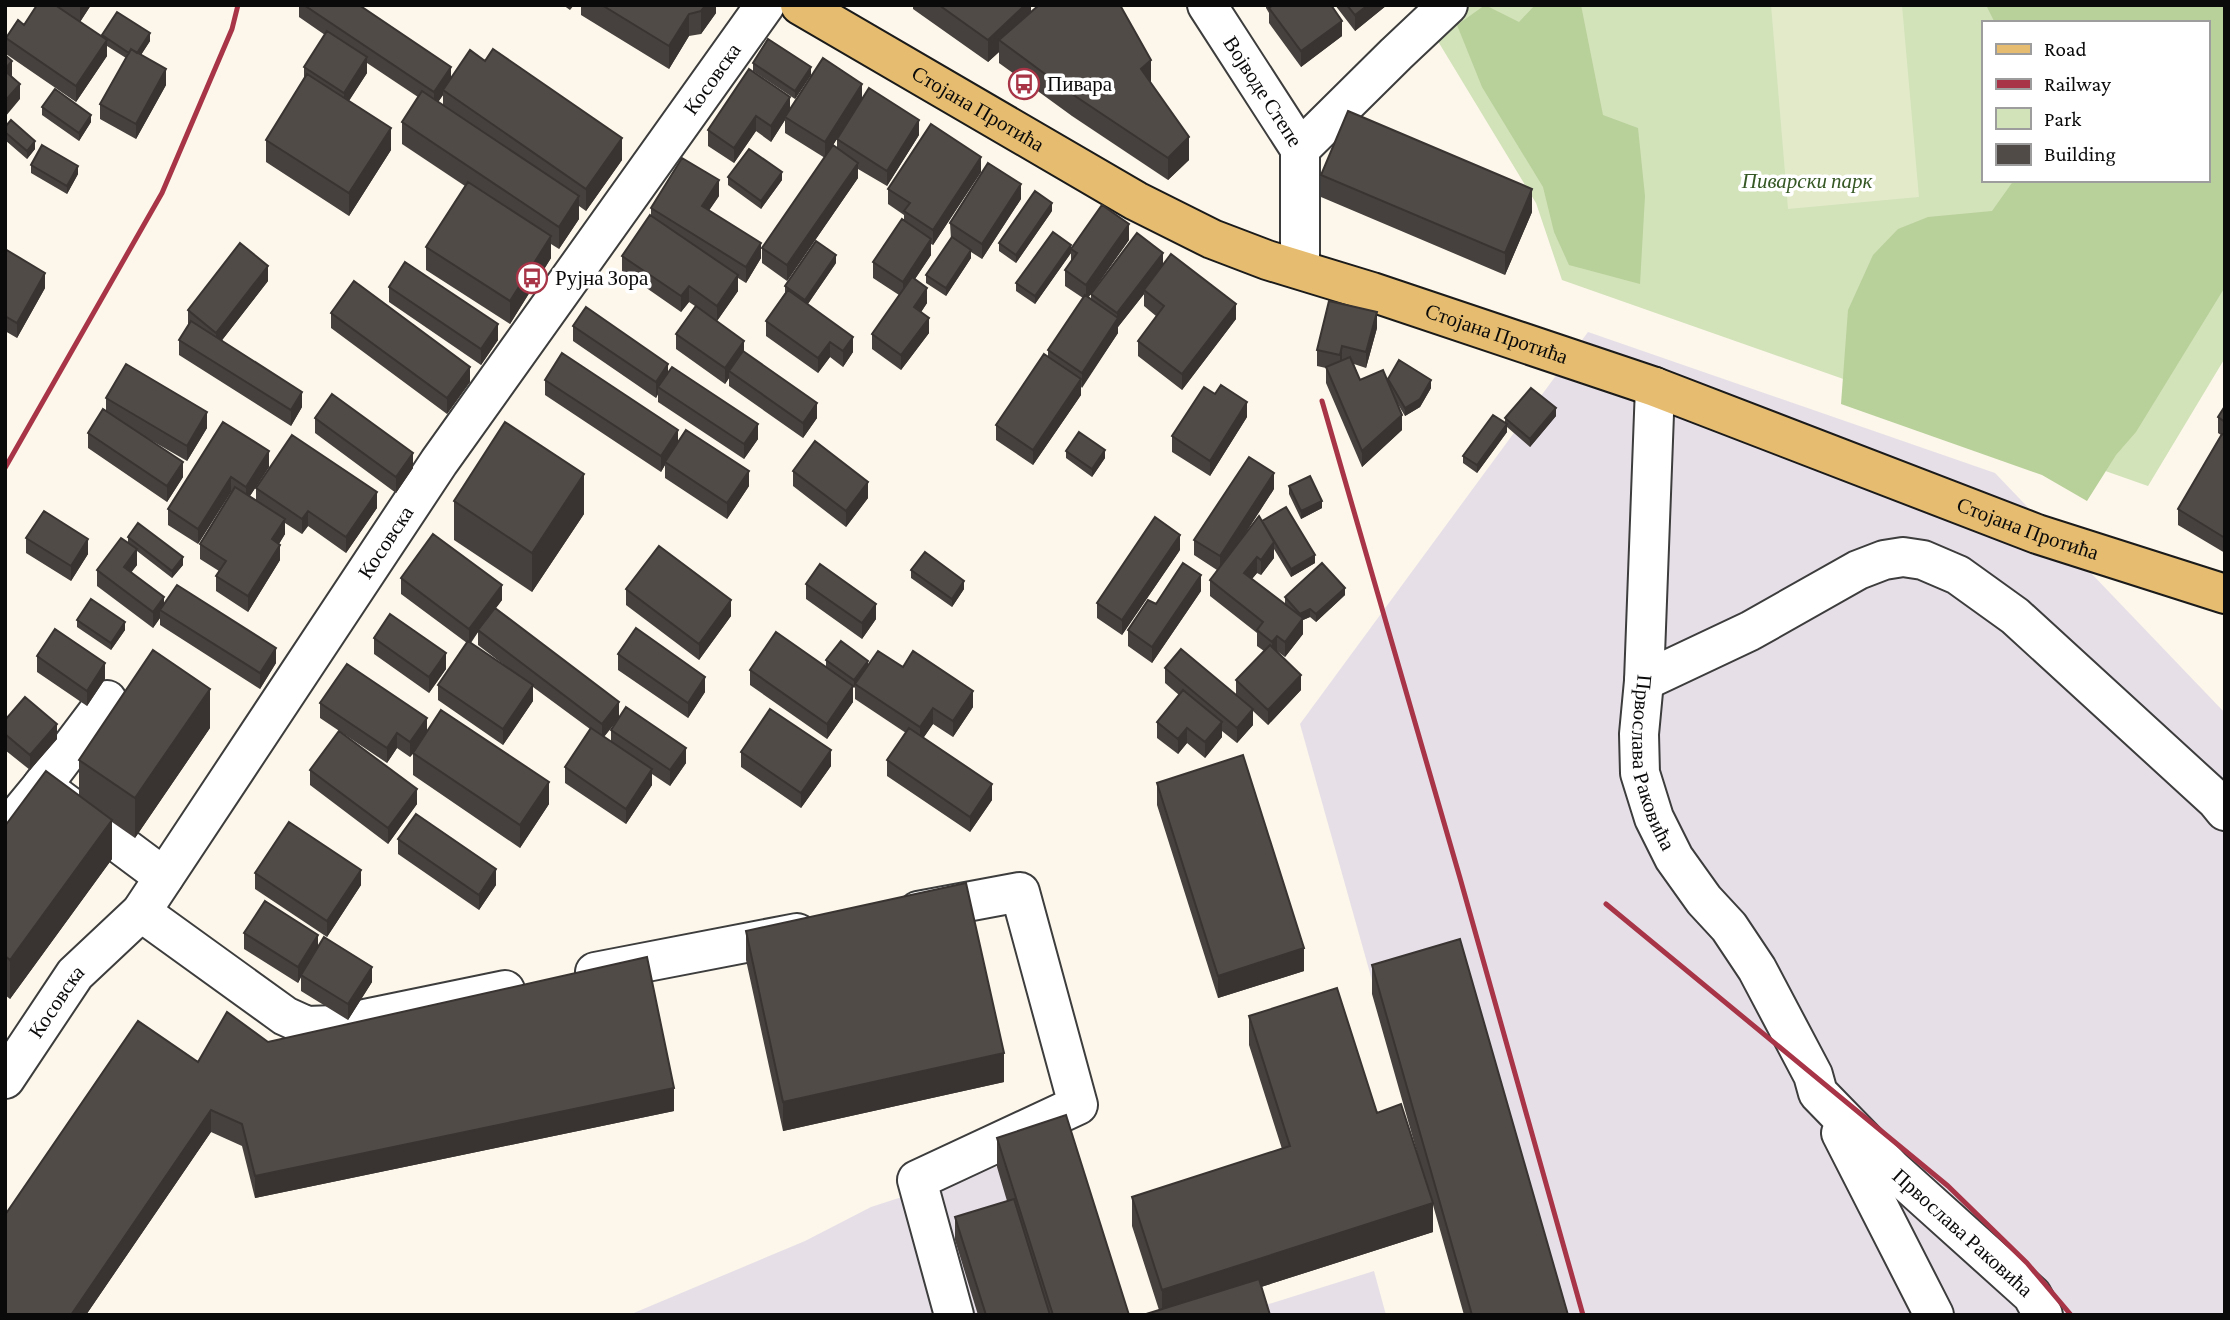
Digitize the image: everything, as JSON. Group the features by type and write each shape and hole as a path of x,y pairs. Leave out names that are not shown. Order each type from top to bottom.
{"main road":[{"name":"Стојана Протића","path":"800,5 1136,201 1212,239 1267,260 1300,268 1655,387 2037,534 2225,594"}],"street":[{"name":"Косовска","path":"5,1079 75,974 141,912 439,463 765,5"},
{"name":"Војводе Степе","path":"1207,5 1300,149 1300,268"},
{"path":"1300,149 1448,5"},
{"name":"Првослава Раковића","path":"1655,387 1644,681 1639,734 1640,773 1654,818 1674,858 1704,900 1729,927 1756,969 1813,1074 1818,1093 1934,1315"},
{"path":"1644,681 1750,631 1858,570 1884,560 1903,557 1923,560 1958,575 2015,616 2225,811"},
{"path":"5,831 43,786 107,700"},
{"path":"43,786 164,877"},
{"path":"883,917 1020,892 1078,1105 917,1180 954,1315"},
{"path":"141,912 285,1016 307,1026 335,1025 828,927"},
{"name":"Првослава Раковића","path":"1818,1093 1893,1170 2032,1295 2043,1315"}],"shaded area":[{"path":"1588,332 1995,473 2225,713 2225,1315 1466,1315 1300,724"},
{"path":"1066,1144 1120,1315 629,1315 805,1241 871,1207"},
{"path":"1374,1271 1386,1315 1234,1315"}],"green space":[{"name":"Пиварски парк","path":"1459,5 2225,5 2225,358 2148,486 1562,280 1536,203 1433,33"},
{"path":"1485,5 1519,22 1535,5 1581,5 1603,115 1638,128 1645,196 1640,284 1569,265 1554,232 1543,187 1482,87 1457,25"},
{"path":"1771,5 1902,5 1919,197 1788,209"},
{"path":"1986,5 2225,5 2225,287 2136,432 2116,455 2087,501 2042,475 1841,404 1848,310 1873,255 1898,229 1928,217 1992,211 2013,182 2209,182 2209,21 1994,21"}],"building":[{"path":"37,5 55,5 107,40 76,86 6,38 18,20 24,25"},
{"path":"304,5 359,5 451,67 434,92"},
{"path":"602,5 706,5 701,11 689,14 669,46"},
{"path":"939,5 1025,5 988,40"},
{"path":"1039,5 1120,5 1151,60 1141,69 1189,137 1168,158 1072,94 999,40"},
{"path":"1273,5 1331,5 1342,21 1301,51 1269,8"},
{"path":"1347,5 1368,5 1355,15"},
{"path":"117,12 150,33 137,53 131,49 129,53 102,35"},
{"path":"327,31 367,57 344,93 304,67"},
{"path":"768,39 811,67 795,91 753,63"},
{"path":"131,49 166,69 136,124 100,104"},
{"path":"493,49 622,138 586,189 443,90 470,50 485,61"},
{"path":"5,55 12,61 5,69"},
{"path":"823,58 862,84 825,142 785,117"},
{"path":"749,69 790,97 771,126 756,116 734,148 708,130"},
{"path":"5,71 20,84 5,101"},
{"path":"307,74 391,128 349,193 266,140"},
{"path":"869,88 919,120 887,171 837,139"},
{"path":"55,89 91,115 79,133 42,107"},
{"path":"422,91 579,196 559,227 402,122"},
{"path":"1348,111 1532,189 1505,253 1321,175"},
{"path":"11,120 35,141 27,151 5,132 5,127"},
{"path":"931,124 981,157 933,230 904,211 910,203 888,189"},
{"path":"42,145 78,166 67,186 31,165"},
{"path":"833,145 858,163 787,265 762,248"},
{"path":"749,149 782,172 761,201 728,177"},
{"path":"682,158 719,180 702,206 761,243 746,267 651,208"},
{"path":"988,163 1021,184 982,244 950,223"},
{"path":"468,182 551,236 510,301 426,247"},
{"path":"1035,191 1052,203 1016,255 999,243"},
{"path":"1102,205 1129,224 1086,285 1065,270 1077,253 1071,249"},
{"path":"650,215 738,275 717,306 689,286 681,296 622,256"},
{"path":"902,219 931,239 903,282 873,262"},
{"path":"1053,232 1071,245 1035,296 1016,283"},
{"path":"1137,233 1163,253 1117,313 1091,294"},
{"path":"952,237 971,250 946,288 926,275"},
{"path":"816,241 836,255 805,300 785,286"},
{"path":"240,243 268,266 216,333 188,310"},
{"path":"5,249 45,273 17,323 5,316"},
{"path":"1171,254 1236,304 1182,374 1138,341 1164,306 1144,290"},
{"path":"405,262 498,324 481,349 389,287"},
{"path":"912,277 927,288 914,307 929,318 901,355 872,334"},
{"path":"354,281 470,367 447,398 331,313"},
{"path":"788,290 853,337 843,351 830,342 818,358 766,321"},
{"path":"1085,295 1118,318 1082,373 1048,350"},
{"path":"1329,301 1377,312 1366,352 1342,346 1340,355 1317,350"},
{"path":"696,306 744,341 725,368 676,334"},
{"path":"586,307 668,364 656,382 573,326"},
{"path":"191,321 302,392 291,410 179,340"},
{"path":"743,351 817,403 803,423 729,371"},
{"path":"562,353 678,430 661,456 545,380"},
{"path":"1044,354 1081,379 1033,450 996,425"},
{"path":"1350,357 1360,380 1383,370 1402,415 1362,451 1326,367"},
{"path":"1399,360 1431,380 1420,399 1405,408 1388,379"},
{"path":"126,364 207,412 187,446 106,398"},
{"path":"672,367 758,424 744,444 658,387"},
{"path":"1221,385 1247,402 1210,461 1172,436 1204,387 1215,394"},
{"path":"1531,388 1556,408 1530,439 1505,418"},
{"path":"332,394 413,453 396,477 315,418"},
{"path":"2225,406 2225,422 2218,417"},
{"path":"103,409 183,462 167,486 88,433"},
{"path":"1493,415 1507,424 1477,465 1463,456"},
{"path":"223,422 269,451 246,487 231,477 198,529 168,509"},
{"path":"505,422 584,474 532,553 454,501"},
{"path":"686,430 749,471 727,503 665,462"},
{"path":"1079,432 1105,450 1092,469 1066,451"},
{"path":"2222,434 2225,435 2225,538 2178,509"},
{"path":"292,435 377,492 346,537 308,511 302,519 256,488"},
{"path":"815,441 868,482 846,511 793,471"},
{"path":"1249,457 1274,473 1220,556 1194,540"},
{"path":"1310,476 1322,501 1301,511 1289,486"},
{"path":"235,487 285,519 272,539 280,545 248,596 216,576 226,561 200,544"},
{"path":"1286,507 1315,555 1291,569 1262,521"},
{"path":"44,511 88,539 71,566 26,538"},
{"path":"1259,516 1274,542 1261,560 1257,557 1244,573 1303,618 1285,642 1277,636 1272,642 1257,630 1263,622 1210,580"},
{"path":"1155,517 1180,535 1122,620 1097,603"},
{"path":"138,523 183,557 172,571 128,537"},
{"path":"433,534 502,585 469,629 401,578"},
{"path":"121,538 137,549 124,567 164,597 153,612 97,570"},
{"path":"659,546 731,600 699,644 626,589"},
{"path":"925,552 964,581 952,599 911,570"},
{"path":"1183,563 1201,575 1152,647 1128,630 1148,600 1156,604"},
{"path":"1322,563 1345,588 1316,614 1310,609 1300,614 1285,597"},
{"path":"820,564 876,604 862,623 806,584"},
{"path":"177,585 276,648 260,673 160,610"},
{"path":"91,599 125,622 111,643 77,620"},
{"path":"495,608 619,702 602,724 478,630"},
{"path":"390,614 446,653 429,677 374,638"},
{"path":"636,628 705,677 688,703 618,654"},
{"path":"55,629 105,663 87,691 37,656"},
{"path":"776,632 853,686 827,724 750,670"},
{"path":"468,641 533,685 503,729 438,685"},
{"path":"841,641 868,661 854,680 826,660"},
{"path":"1270,645 1301,675 1268,710 1236,680"},
{"path":"1181,649 1253,709 1237,728 1165,668"},
{"path":"153,650 210,689 135,798 79,760"},
{"path":"878,651 903,667 913,651 973,691 953,721 933,708 920,727 855,684"},
{"path":"347,664 427,718 410,742 397,733 387,748 320,703"},
{"path":"1183,690 1222,722 1205,742 1187,728 1178,739 1157,722"},
{"path":"25,697 57,724 30,755 5,734 5,720"},
{"path":"626,707 686,748 670,770 611,730"},
{"path":"770,709 831,750 801,793 741,752"},
{"path":"441,710 549,782 520,825 413,753"},
{"path":"591,728 652,769 626,809 565,767"},
{"path":"909,728 992,784 970,817 887,760"},
{"path":"339,731 417,789 388,828 310,770"},
{"path":"1243,755 1304,948 1218,976 1157,783"},
{"path":"46,771 112,820 10,960 5,956 5,826"},
{"path":"416,814 496,869 479,895 398,839"},
{"path":"289,822 361,870 327,921 255,873"},
{"path":"966,883 1004,1053 783,1102 746,931"},
{"path":"265,901 318,935 298,967 244,933"},
{"path":"324,937 372,967 348,1004 301,975"},
{"path":"1460,939 1568,1315 1472,1315 1372,965"},
{"path":"647,957 674,1088 255,1176 242,1124 211,1110 71,1315 5,1315 5,1215 138,1021 198,1062 227,1012 268,1042"},
{"path":"1337,988 1377,1113 1401,1104 1433,1203 1162,1290 1132,1197 1290,1146 1249,1016"},
{"path":"1066,1115 1129,1315 1053,1315 997,1138"},
{"path":"1014,1199 1050,1315 986,1315 955,1217"},
{"path":"1259,1279 1270,1315 1143,1315"}],"railway":[{"path":"5,468 162,193 232,29 238,5"},
{"path":"1322,401 1583,1315"},
{"path":"1606,904 1948,1186 2027,1263 2071,1315"}],"place":[{"name":"Пивара","path":"1024,84"},
{"name":"Рујна Зора","path":"532,278"}]}
